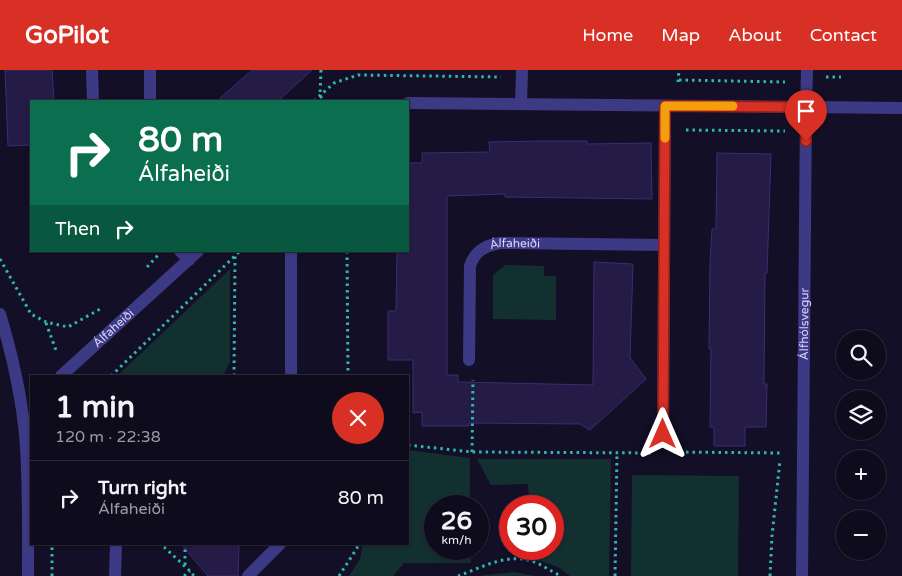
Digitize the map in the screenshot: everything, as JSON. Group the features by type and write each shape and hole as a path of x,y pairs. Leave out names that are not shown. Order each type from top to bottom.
{"street":[{"path":"92,70 93,100"},
{"path":"150,70 150,100"},
{"name":"Álfhólsvegur","path":"802,576 806,107 808,70"},
{"path":"521,104 522,74"},
{"path":"409,103 902,108"},
{"path":"663,434 665,106"},
{"name":"Álfaheiði","path":"469,360 470,266 473,257 480,250 489,245 500,244 664,245"},
{"path":"291,252 291,375"},
{"name":"Álfaheiði","path":"62,375 189,254"},
{"path":"0,314 27,410 28,576"},
{"path":"115,576 116,545"},
{"path":"248,576 279,545"}],"path":[{"path":"320,70 320,95 323,100"},
{"path":"315,100 334,82 358,75 522,74"},
{"path":"678,80 786,82"},
{"path":"678,130 786,130"},
{"path":"141,272 161,252"},
{"path":"112,375 239,252"},
{"path":"347,252 348,375"},
{"path":"234,375 236,256"},
{"path":"0,259 31,314 46,322 68,326 106,306"},
{"path":"46,322 62,375"},
{"path":"469,360 473,367 472,452"},
{"path":"677,442 677,452"},
{"path":"409,445 472,452 660,452"},
{"path":"668,452 781,453"},
{"path":"615,576 617,453"},
{"path":"52,545 52,576"},
{"path":"185,545 185,566"},
{"path":"339,576 358,545"},
{"path":"164,547 190,570 194,576"},
{"path":"458,576 496,560 516,558 535,562 561,576"},
{"path":"184,576 190,570"}],"green space":[{"path":"505,265 544,266 544,276 556,276 556,320 493,319 493,275"},
{"path":"230,269 230,362 224,375 118,375"},
{"path":"409,450 470,458 470,495 424,495 424,560 471,560 471,563 404,563 393,576 349,576 360,559 363,545 409,545"},
{"path":"477,459 611,459 609,576 570,576 558,567 538,560 564,560 564,495 528,495 528,484 491,485"},
{"path":"632,475 739,476 738,576 631,576"},
{"path":"515,572 535,576 480,576 485,575"}],"building":[{"path":"5,70 52,70 54,100 30,100 30,145 8,146"},
{"path":"252,70 312,70 279,100 218,100"},
{"path":"587,141 587,144 651,143 652,199 505,197 505,194 447,196 447,375 458,375 458,382 593,385 594,262 633,264 630,358 646,379 590,430 580,424 469,423 469,426 422,426 422,412 413,413 413,360 388,360 388,311 396,311 397,252 409,252 409,163 422,163 422,153 490,152 489,142"},
{"path":"717,153 771,154 767,273 765,273 764,384 767,384 766,427 745,427 745,446 714,446 714,427 710,427 710,261 712,229 716,229"},
{"path":"182,545 239,545 238,576 208,576"}],"slow traffic":[{"path":"665,138 665,106 733,106"}],"route":[{"path":"663,434 665,106 806,107 806,141"}]}
